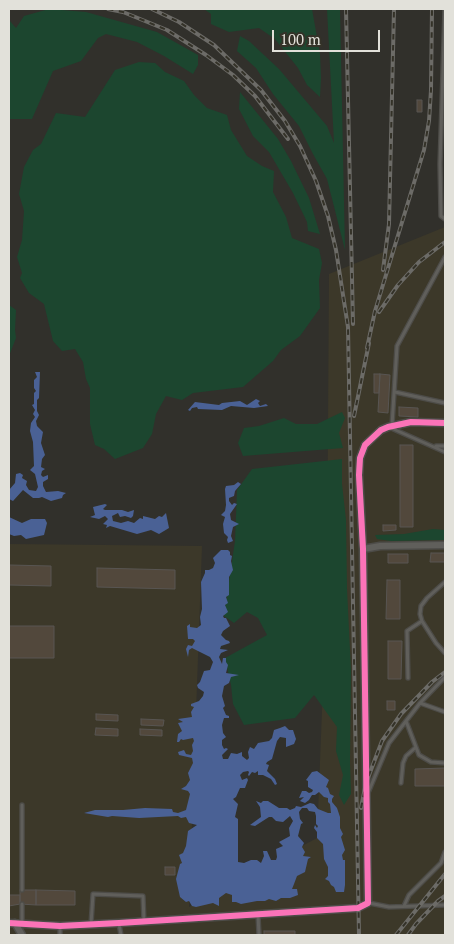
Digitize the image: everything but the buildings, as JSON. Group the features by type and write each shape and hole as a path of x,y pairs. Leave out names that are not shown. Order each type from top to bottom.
{"street":[{"path":"15,923 60,926 144,922 358,908 368,903 360,458 365,445 381,430 411,422 445,423"},
{"path":"363,549 380,546 445,545"},
{"path":"15,923 22,935"}],"lane":[{"path":"445,9 440,164 441,216 445,219"},
{"path":"445,257 397,346 395,392 390,427 445,452"},
{"path":"395,392 445,403"},
{"path":"433,446 445,446"},
{"path":"445,582 427,598 421,606 420,614 422,621 436,643 445,653"},
{"path":"408,678 407,630 422,621"},
{"path":"367,796 389,743 405,720 445,677"},
{"path":"420,703 445,712"},
{"path":"405,720 419,756 431,762 445,763"},
{"path":"401,783 403,763 406,756 415,748"},
{"path":"22,805 22,890"},
{"path":"404,906 409,895 441,863 445,852"},
{"path":"91,924 93,894 143,896 144,922"},
{"path":"368,903 389,907 445,904"},
{"path":"15,923 22,904"},
{"path":"258,914 259,935"},
{"path":"119,923 121,935"},
{"path":"60,926 60,935"}],"shaded area":[{"path":"445,227 445,935 9,935 9,544 202,546 189,907 317,838 327,583 329,274"}],"green space":[{"path":"49,9 86,12 157,32 198,55 198,65 193,74 137,42 106,34 98,38 81,61 53,71 32,119 9,119 9,20 16,28 24,16"},
{"path":"204,9 312,9 320,54 320,97 307,85 298,68 275,39 259,28 229,32 211,24 211,14"},
{"path":"327,9 340,9 345,250 327,179 299,126 273,94 256,68 237,51 240,36 249,41 279,69 327,126 334,143"},
{"path":"139,62 155,63 165,72 184,81 207,108 227,115 231,130 247,156 274,171 273,192 286,217 292,238 319,249 322,263 319,280 320,308 300,336 281,350 273,361 243,387 193,393 182,400 166,396 156,414 152,434 143,448 115,459 104,449 95,445 90,424 90,388 86,379 83,362 75,349 62,351 53,341 44,304 29,293 20,278 22,273 17,257 22,240 24,211 19,194 24,167 33,150 41,144 56,113 85,117 115,70"},
{"path":"240,92 278,139 291,161 309,198 320,234 308,231 307,222 293,193 269,152 253,136 239,109"},
{"path":"9,305 16,310 16,338 9,356"},
{"path":"342,412 345,418 339,433 343,448 243,456 238,443 244,428 259,426 284,418 296,424 317,424"},
{"path":"342,459 351,671 351,794 344,805 339,795 343,775 336,751 337,727 314,695 295,718 244,725 233,704 225,658 267,635 258,618 247,612 234,623 224,616 235,541 237,490 252,469"},
{"path":"433,529 445,530 445,540 391,541 377,539 375,535 404,534"}],"water":[{"path":"35,372 40,372 39,398 37,400 39,415 36,421 37,426 43,432 41,443 45,455 42,459 41,467 45,469 41,475 43,477 48,475 48,479 43,482 43,486 46,492 58,491 66,493 62,498 51,501 42,497 33,498 23,490 13,501 9,499 9,490 15,483 16,474 20,473 23,475 22,478 27,481 26,485 29,490 36,491 38,487 35,474 30,470 34,466 33,442 30,431 31,423 35,417 33,414 35,410 32,405 34,404 34,393 36,391 34,388 34,380 37,377"},
{"path":"256,399 260,401 258,403 260,406 266,404 268,406 254,408 231,406 222,410 198,409 197,407 192,408 190,411 188,410 195,402 219,405 240,401 247,405"},
{"path":"238,482 241,484 235,491 234,496 229,498 229,501 232,505 234,503 237,504 230,514 231,520 239,524 233,527 231,536 233,541 228,543 228,537 224,533 223,524 225,517 221,515 225,511 226,505 225,489 226,486 234,485"},
{"path":"107,505 103,509 105,510 128,512 134,510 131,518 120,517 118,513 112,516 113,521 134,523 140,518 143,519 143,516 155,519 159,516 162,517 166,513 169,528 159,534 151,530 137,534 110,526 106,528 107,525 103,524 108,519 105,516 99,519 90,517 95,515 93,507"},
{"path":"9,517 22,523 31,519 45,519 47,523 44,535 26,539 21,535 14,536 9,534"},
{"path":"221,550 228,550 230,552 233,570 229,577 229,595 226,597 228,603 225,605 228,612 223,616 230,626 221,635 230,643 221,646 220,649 228,650 221,653 219,657 222,664 223,658 226,658 228,665 226,673 239,675 231,677 229,683 224,686 222,696 225,706 223,708 226,715 229,716 229,718 224,718 222,725 223,733 226,737 222,740 222,745 224,749 228,749 222,755 223,759 228,759 231,753 237,754 242,752 242,756 247,760 250,747 254,749 258,743 269,741 274,730 285,726 289,730 293,730 296,739 294,744 286,747 286,738 280,737 272,759 266,764 269,765 267,771 277,784 275,785 271,779 263,775 258,775 258,771 252,772 249,776 248,771 240,775 242,780 247,778 248,780 245,788 240,788 233,799 238,804 235,817 238,819 238,862 244,863 257,860 261,863 264,856 263,851 267,851 271,860 276,860 276,849 283,846 279,842 290,836 289,828 293,821 290,816 283,822 269,817 255,826 250,825 261,817 260,807 256,801 261,803 268,801 279,808 290,810 296,806 301,807 310,803 314,804 318,809 331,813 328,798 319,792 312,795 305,803 300,801 304,797 299,798 302,791 312,792 313,790 308,787 308,781 306,780 312,772 317,771 329,780 326,787 330,794 334,796 332,802 337,808 340,817 340,828 343,834 341,837 345,850 342,855 343,860 345,860 344,892 336,892 329,881 325,879 328,876 328,867 324,859 323,844 317,838 317,832 314,828 315,825 317,828 318,826 316,824 315,812 309,811 307,808 302,808 299,812 303,823 301,824 298,836 304,843 302,847 305,852 303,856 311,857 308,859 305,872 297,876 292,889 297,889 298,895 290,898 281,898 276,901 269,899 241,904 232,902 232,895 226,893 219,898 219,906 213,903 196,907 180,897 176,879 180,864 182,863 179,855 183,853 186,846 188,831 197,825 189,823 186,817 181,818 178,816 139,818 108,817 84,813 95,810 145,808 172,809 173,812 178,813 186,810 190,794 188,791 181,789 190,780 188,773 193,763 192,758 179,755 178,752 184,750 186,754 191,755 194,741 193,738 181,739 177,742 178,734 182,731 178,723 183,722 178,719 192,717 191,712 194,707 191,704 199,701 204,692 197,685 204,671 210,670 213,662 210,657 192,648 189,650 188,657 186,649 188,645 192,646 195,641 188,639 187,626 190,624 190,627 197,628 201,625 201,582 205,570 213,568 215,563 213,558"}],"railway":[{"path":"108,9 123,12 167,30 206,55 233,75 255,96 288,139"},
{"path":"152,9 179,22 214,45 261,90 285,121 300,146 316,181 328,216 336,250 348,327 359,935"},
{"path":"346,9 353,324"},
{"path":"383,270 389,224 394,9"},
{"path":"367,348 375,311 424,150 429,121 431,90 432,9"},
{"path":"379,312 398,285 419,262 445,242"},
{"path":"354,416 369,343"},
{"path":"361,808 366,783 382,741 401,714 432,682 445,672"},
{"path":"396,935 445,874"},
{"path":"408,935 416,924 445,896"}],"cycle path":[{"path":"9,923 60,926 119,923 358,908 368,903 360,458 365,445 381,430 388,427 411,422 445,423"}]}
